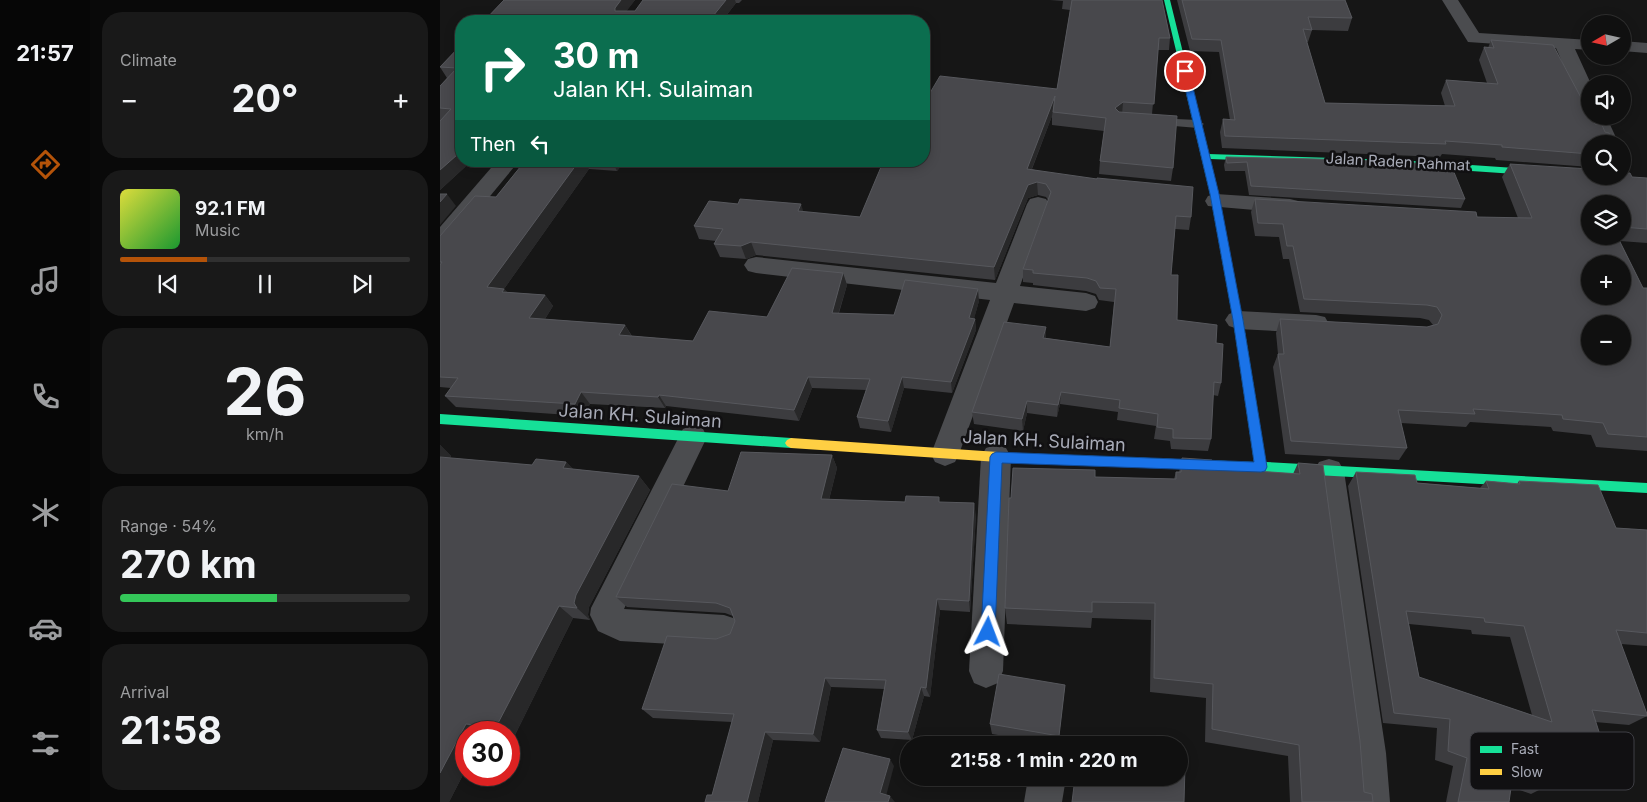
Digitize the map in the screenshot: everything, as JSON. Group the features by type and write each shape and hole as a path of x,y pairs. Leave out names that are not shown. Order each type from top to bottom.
{"street":[{"path":"1167,0 1206,156 1208,196 1238,320 1261,467"},
{"path":"1450,0 1474,38 1581,44"},
{"path":"1563,43 1581,83"},
{"path":"1631,47 1647,48"},
{"name":"Jalan Raden Rahmat","path":"1206,156 1338,159 1477,166 1581,176"},
{"path":"440,242 504,167"},
{"path":"1208,196 1315,208"},
{"path":"945,454 1038,204"},
{"path":"756,265 1086,302"},
{"path":"1238,320 1343,325"},
{"name":"Jalan KH. Sulaiman","path":"440,419 996,457 1261,467 1647,488"},
{"path":"693,437 606,611 610,622 620,625 724,631"},
{"path":"986,671 996,457"},
{"path":"1329,471 1368,753 1371,802"},
{"path":"1043,802 1046,786"}],"lane":[{"path":"1140,121 1198,124"}],"building":[{"path":"504,0 621,0 615,11 635,11 643,0 726,0 714,15 490,15"},
{"path":"1072,0 1162,0 1170,38 1159,38 1154,104 1123,102 1115,108 1119,112 1177,116 1173,168 1100,161 1106,118 1053,112 1055,96 1027,169 1097,179 1193,187 1191,217 1176,216 1171,275 1178,275 1177,320 1217,325 1216,343 1223,344 1221,383 1214,382 1211,439 1173,438 1173,429 1157,427 1158,414 1119,408 1120,400 1061,392 1058,405 1027,401 1022,419 972,412 1004,322 1046,327 1043,338 1110,347 1116,289 1100,288 1096,281 1087,278 1033,273 1033,270 1023,269 1051,192 1046,184 1037,182 1028,185 994,267 751,242 741,246 714,244 723,229 694,226 709,201 738,204 740,199 801,204 798,211 860,217 881,167 930,167 930,93 940,76 1057,89"},
{"path":"1182,0 1345,0 1352,18 1308,17 1312,30 1303,29 1325,103 1455,106 1446,80 1498,84 1484,47 1494,48 1491,40 1553,45 1581,98 1581,125 1602,125 1605,132 1610,135 1581,135 1581,153 1445,141 1446,144 1225,136 1223,119 1235,120 1221,40 1192,39"},
{"path":"455,51 455,68 440,67"},
{"path":"455,70 455,157 440,170 440,121 451,109 440,108 440,86"},
{"path":"1226,157 1360,160 1451,165 1465,199 1251,186 1247,162 1227,163"},
{"path":"1510,164 1581,168 1581,185 1631,185 1631,175 1632,177 1647,178 1647,229 1631,228 1631,195 1581,195 1581,245 1622,245 1626,255 1581,255 1581,305 1631,305 1631,264 1643,288 1647,288 1647,437 1608,434 1603,423 1563,419 1562,415 1473,409 1475,414 1398,410 1407,448 1291,441 1278,354 1284,354 1280,319 1427,327 1438,324 1442,315 1437,307 1427,305 1304,299 1293,246 1287,246 1283,224 1258,223 1255,199 1476,212 1477,217 1532,218"},
{"path":"520,167 575,167 487,287 504,289 502,292 545,295 529,318 625,325 619,335 693,341 709,311 767,317 792,268 843,273 832,313 894,315 905,280 978,289 969,318 975,319 951,382 902,377 888,421 857,417 870,379 808,377 794,410 659,395 658,397 581,392 575,404 445,396 458,378 440,377 440,265 442,262 440,262 440,236 475,196 496,197"},
{"path":"440,194 447,194 440,202"},
{"path":"741,452 832,455 821,499 905,502 906,496 939,497 939,502 974,503 969,601 937,599 926,688 921,687 908,732 877,730 886,680 825,678 813,734 765,732 747,802 705,802 707,795 712,795 734,714 642,709 667,636 716,639 730,634 735,621 730,608 716,603 616,597 672,484 728,491"},
{"path":"440,457 532,465 536,459 566,462 563,468 639,476 576,595 574,603 577,608 559,606 499,721 455,721 455,745 440,773"},
{"path":"1182,458 1212,460 1211,468 1300,474 1298,463 1323,465 1360,741 1364,792 1372,794 1373,802 1302,802 1299,745 1212,729 1213,684 1154,678 1155,603 1092,602 1092,612 1005,608 1009,498 1011,498 1013,468 1095,470 1095,477 1176,479 1176,472 1181,472"},
{"path":"1356,472 1415,475 1417,483 1489,489 1486,481 1520,484 1519,481 1598,485 1616,528 1647,530 1647,633 1616,630 1647,716 1592,710 1599,732 1470,732 1470,790 1511,790 1509,802 1458,802 1467,758 1448,751 1450,719 1394,713","holes":["1406,611 1484,618 1485,622 1524,626 1552,722 1419,677"]},
{"path":"999,674 1065,685 1059,736 990,724"},
{"path":"843,748 890,759 880,793 890,796 888,802 825,802"},
{"path":"1074,786 1184,786 1184,802 1072,802"}],"traffic: fast":[{"path":"1167,0 1214,194 1238,320 1261,467"},
{"path":"1206,156 1398,163 1581,175"},
{"path":"440,419 791,443"},
{"path":"1013,458 1261,467 1647,488"}],"traffic: slow":[{"path":"791,443 1013,458"}],"route":[{"path":"988,632 996,457 1261,467 1238,320 1214,194 1185,71"}]}
